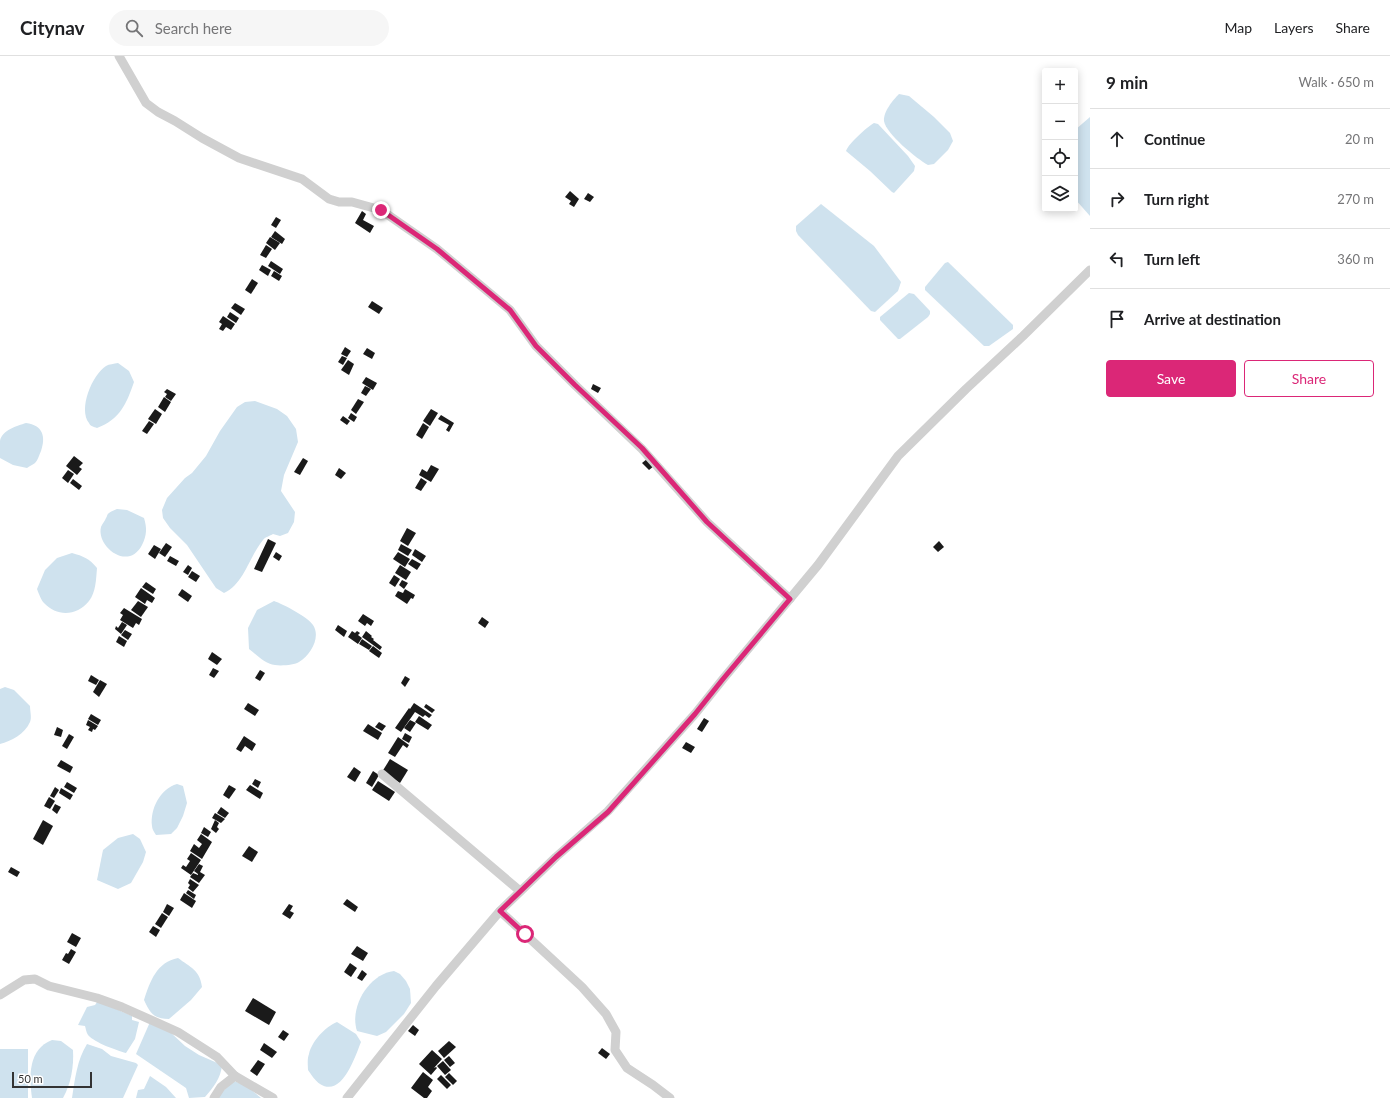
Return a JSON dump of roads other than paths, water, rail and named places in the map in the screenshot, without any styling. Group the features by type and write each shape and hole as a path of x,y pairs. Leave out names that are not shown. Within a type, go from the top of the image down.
{"street":[{"path":"119,56 146,103 158,112 239,158 302,179 329,199 339,202 352,202 381,210 437,249 510,310 536,346 642,448 707,522 790,599"},
{"path":"347,1098 436,986 500,911 556,857 608,812 695,714 818,565 898,456 1090,270"},
{"path":"382,774 520,891"},
{"path":"500,911 582,987 606,1014 616,1032 615,1050 627,1068 670,1098"},
{"path":"0,995 24,980 35,979 48,986 97,998 122,1007 178,1032 217,1057 235,1076 272,1098"},
{"path":"214,1098 221,1087 235,1076"}],"water":[{"path":"899,94 909,96 950,133 953,141 948,150 934,164 928,165 903,146 890,133 886,126 884,121 885,114 891,103"},
{"path":"1090,117 1090,216 1078,202 1078,127"},
{"path":"874,123 878,124 908,156 915,166 914,171 894,193 846,151 858,136"},
{"path":"821,204 874,246 901,282 898,291 875,312 871,311 798,235 796,231 796,226"},
{"path":"948,262 1013,325 1013,329 989,346 984,346 925,290 925,287 945,263"},
{"path":"909,293 914,294 930,311 930,314 900,339 898,339 880,320 880,317"},
{"path":"118,363 129,371 134,382 131,390 125,404 117,416 97,428 93,427 86,417 85,409 88,393 101,370 107,365"},
{"path":"255,401 277,409 287,416 296,429 298,442 284,475 281,491 295,512 294,522 288,533 280,536 273,534 264,539 237,583 224,593 216,588 187,545 170,528 163,518 162,510 167,498 185,478 192,473 206,456 220,431 237,407 245,402"},
{"path":"26,423 32,424 40,429 43,437 41,451 37,460 34,464 27,468 13,465 0,458 1,437 10,429"},
{"path":"117,509 127,510 144,518 146,528 145,538 136,553 129,556 122,556 114,553 103,542 101,527 108,514"},
{"path":"72,553 86,558 97,568 93,594 89,601 79,610 67,613 55,611 44,603 37,589 45,570 57,558"},
{"path":"274,601 306,618 313,625 315,630 316,635 314,645 311,650 303,659 291,665 268,663 249,649 248,628 257,610"},
{"path":"5,687 14,690 30,706 31,719 25,730 13,739 0,744 0,689"},
{"path":"177,784 183,786 187,803 183,816 177,828 171,834 156,835 152,826 152,820 157,800 166,790"},
{"path":"133,834 140,839 146,852 143,862 131,883 118,889 97,880 103,850 118,838"},
{"path":"178,958 197,973 202,987 191,1000 169,1019 160,1018 151,1012 144,1000 155,973 171,960"},
{"path":"394,971 400,974 406,981 410,989 411,1003 404,1014 386,1032 377,1036 357,1031 355,1022 356,1012 363,993 377,978 385,973"},
{"path":"98,1001 132,1016 132,1020 139,1022 135,1039 126,1053 95,1041 86,1032 85,1026 78,1025 87,1007 95,1005"},
{"path":"150,1022 169,1031 185,1046 199,1055 222,1065 214,1086 205,1097 189,1098 186,1088 136,1054"},
{"path":"337,1022 356,1034 361,1042 351,1066 341,1081 328,1087 318,1083 308,1070 308,1058 313,1044 320,1035 328,1027"},
{"path":"52,1040 61,1041 73,1050 73,1062 68,1087 63,1098 32,1098 30,1081 34,1057 44,1044"},
{"path":"87,1044 102,1049 111,1056 136,1063 138,1065 123,1098 72,1098 75,1077"},
{"path":"0,1049 28,1049 28,1098 0,1098"},
{"path":"150,1076 166,1087 176,1098 136,1098 138,1090 144,1089"},
{"path":"233,1081 248,1088 261,1098 216,1098"}]}
